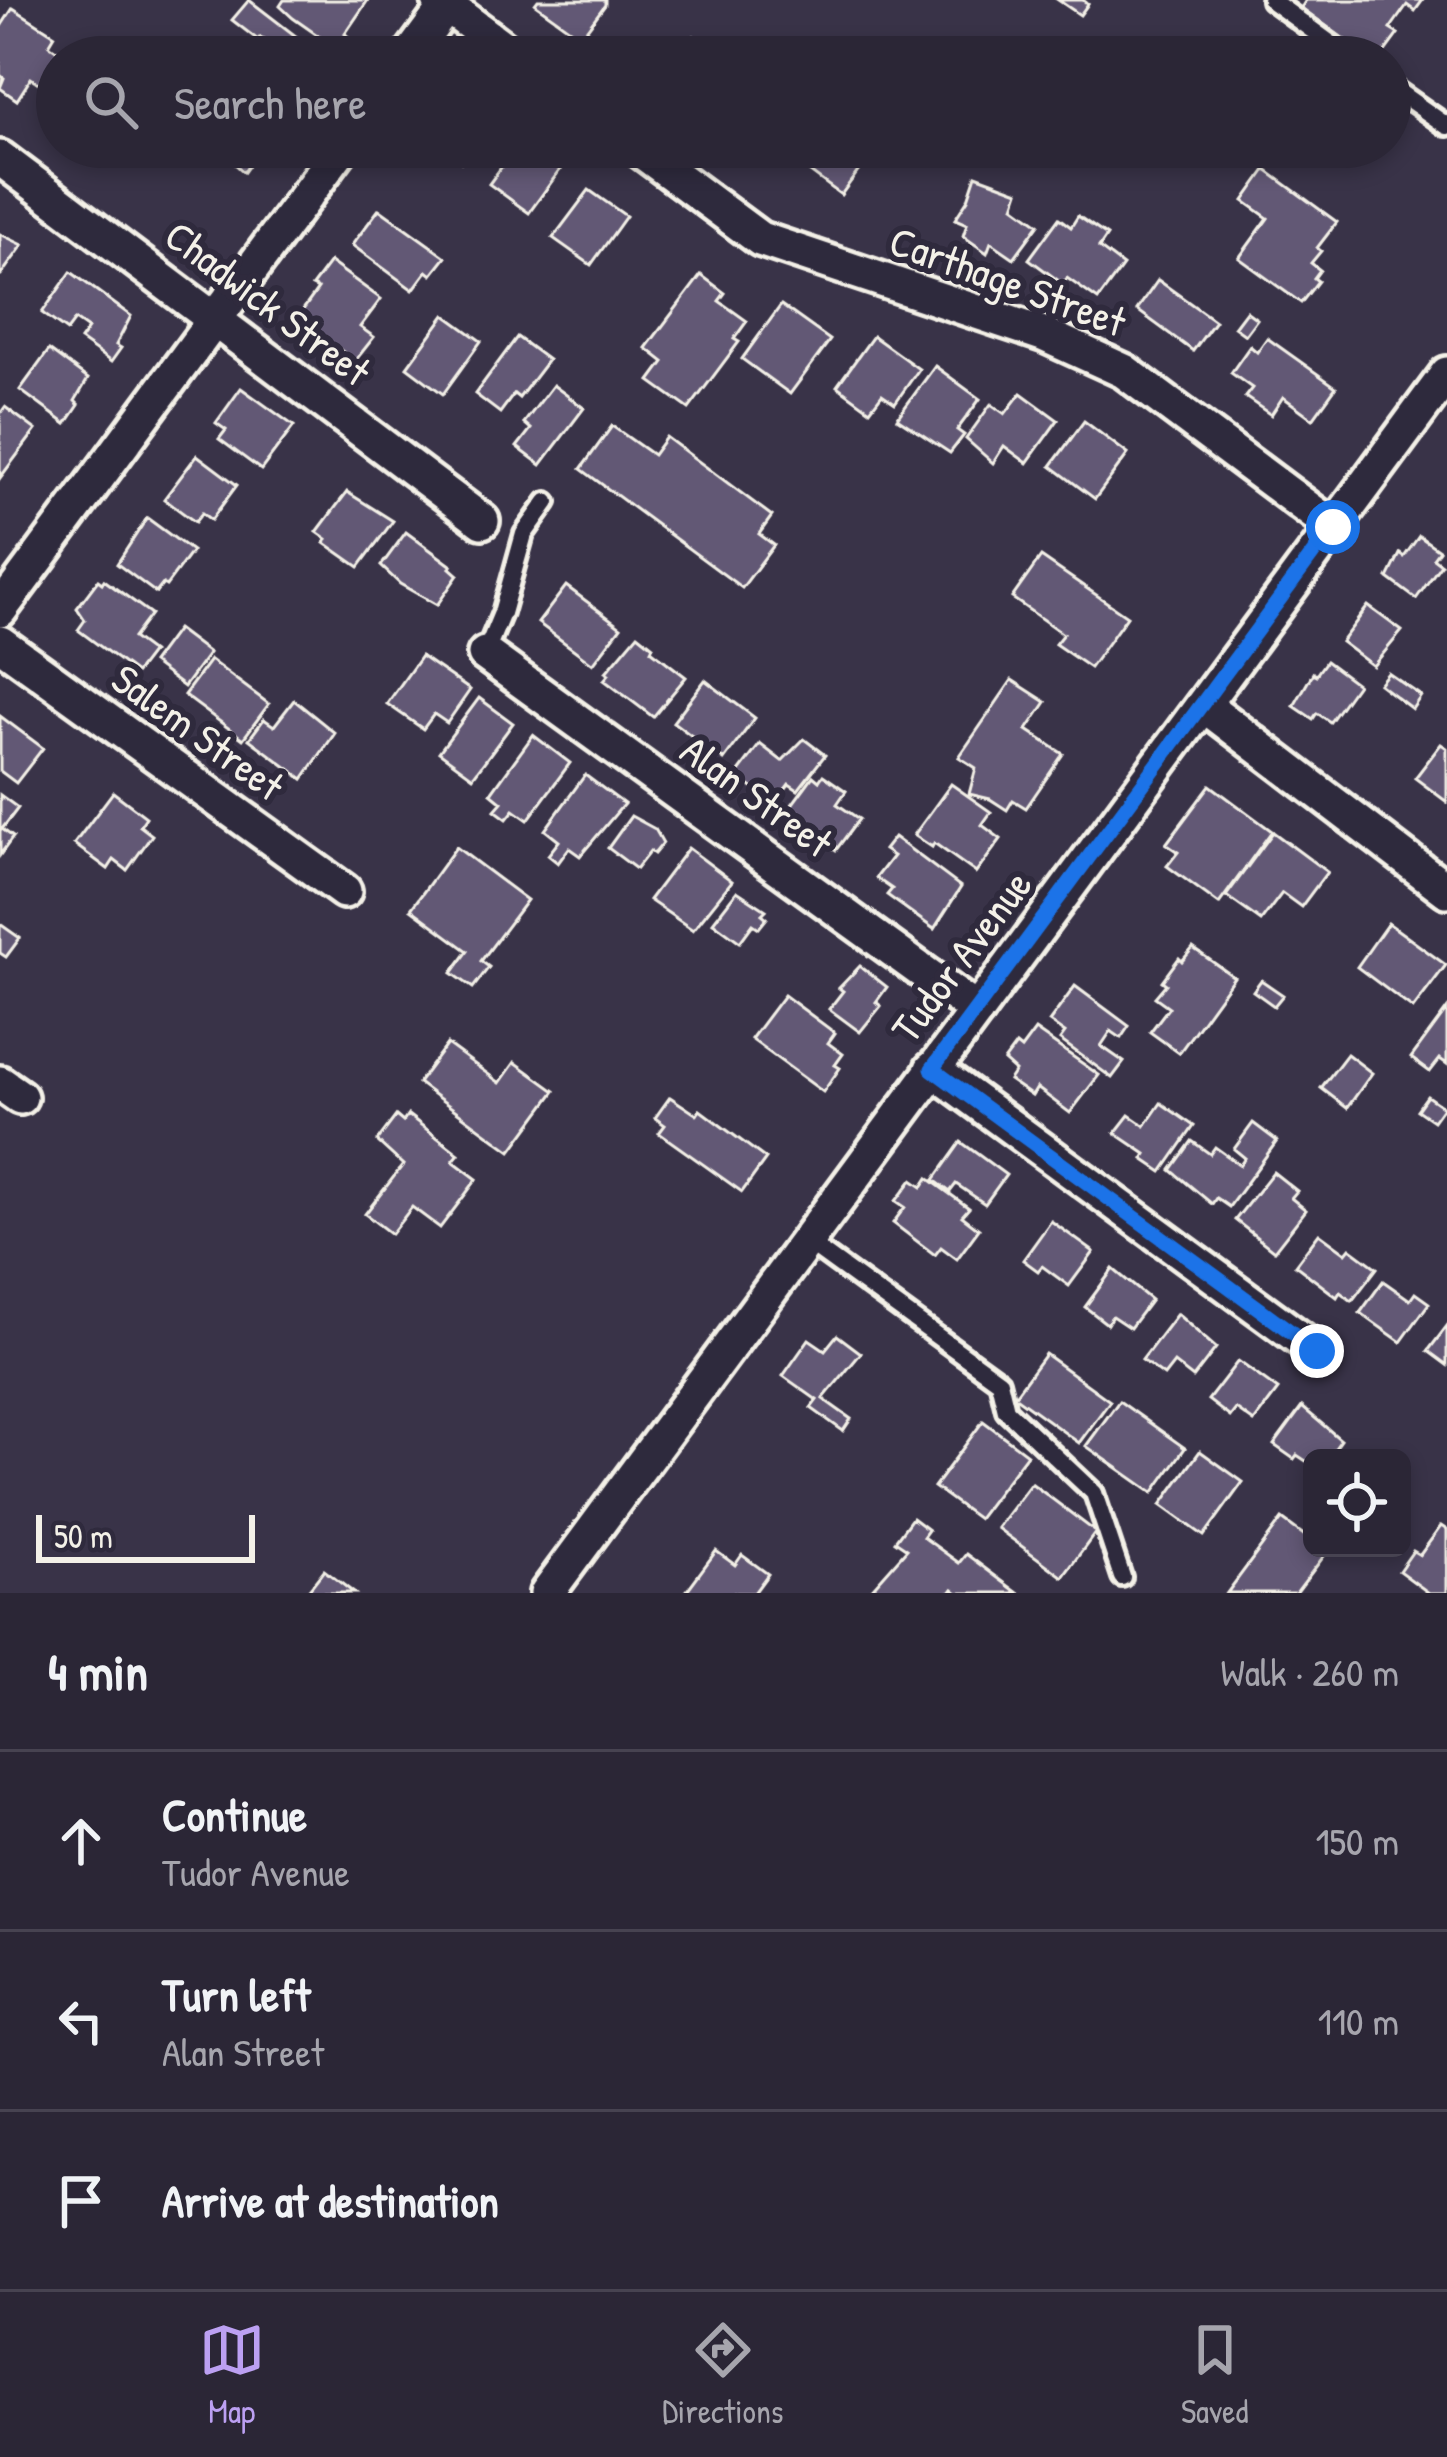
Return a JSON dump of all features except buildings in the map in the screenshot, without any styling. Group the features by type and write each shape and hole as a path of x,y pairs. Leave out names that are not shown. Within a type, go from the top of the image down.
{"street":[{"path":"423,36 446,2 489,36"},
{"name":"Chadwick Street","path":"0,158 482,521"},
{"path":"0,610 326,168"},
{"name":"Carthage Street","path":"665,168 760,239 1042,334 1124,371 1333,527"},
{"name":"Tudor Avenue","path":"547,1593 1333,527 1443,386"},
{"name":"Salem Street","path":"0,644 344,891"},
{"name":"Alan Street","path":"485,654 977,1012"},
{"path":"1204,705 1447,890"},
{"path":"932,1069 1317,1351"}],"lane":[{"path":"1271,0 1320,36"},
{"path":"1411,101 1447,126"},
{"path":"485,654 524,534 547,502"},
{"path":"806,1241 999,1381 1006,1410 1094,1493 1122,1577"}],"route":[{"path":"1317,1351 932,1069 1333,527"}]}
